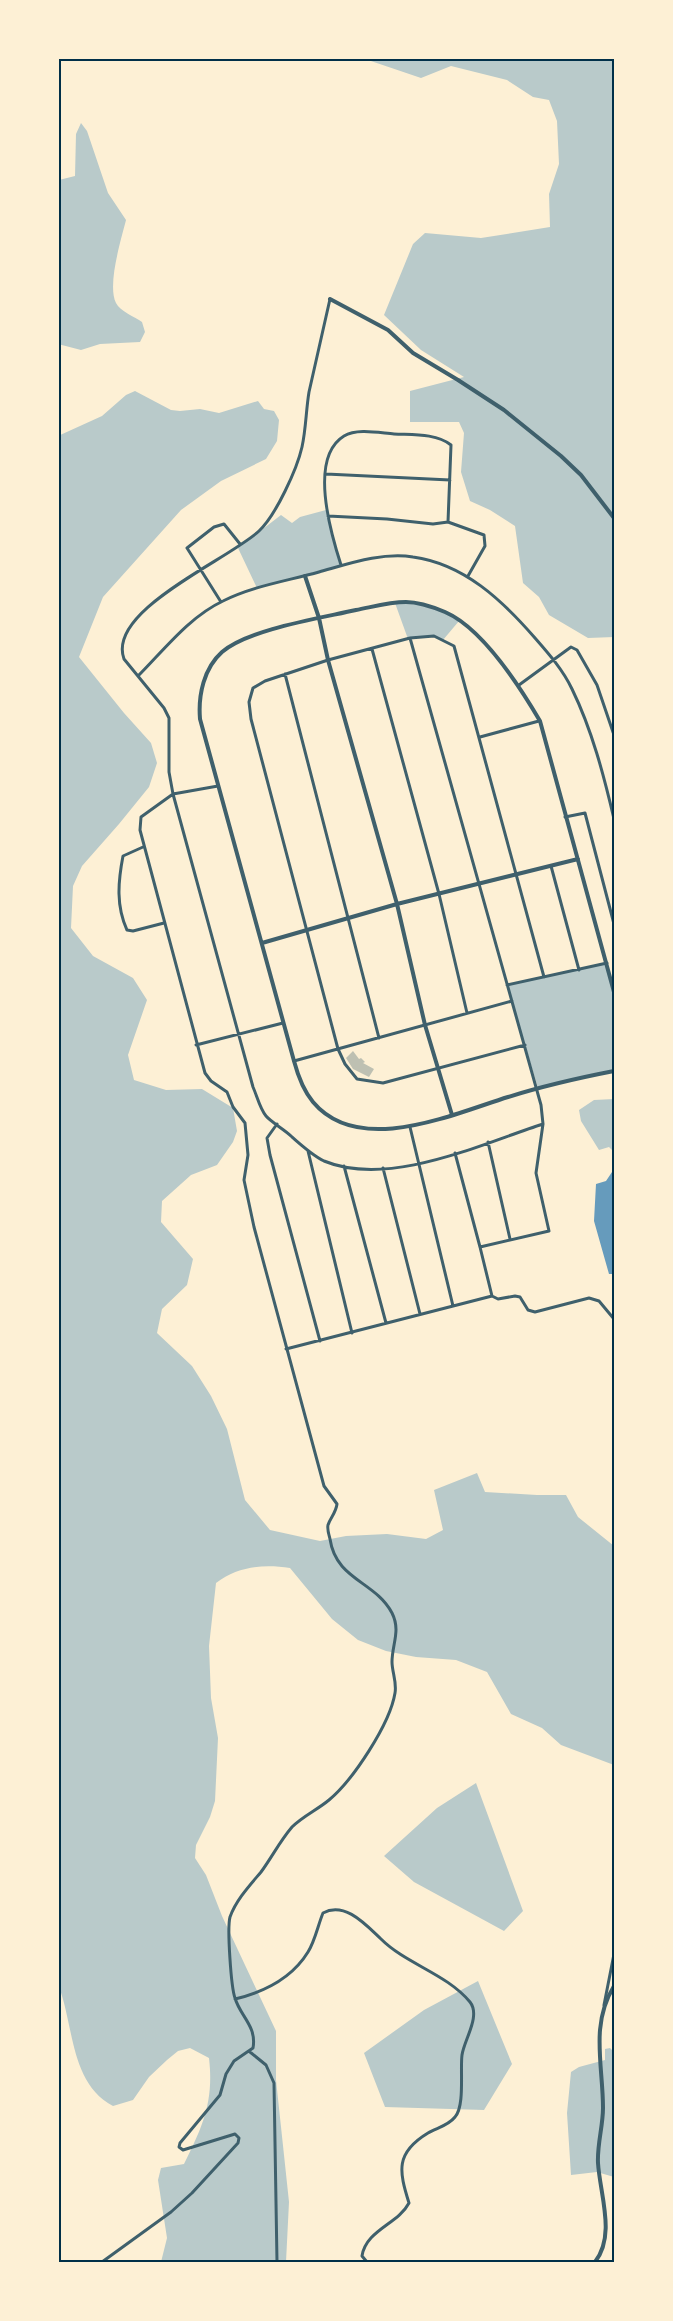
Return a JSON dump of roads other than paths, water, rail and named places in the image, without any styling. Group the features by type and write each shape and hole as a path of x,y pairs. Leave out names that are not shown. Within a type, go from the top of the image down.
{"street":[{"path":"543,1124 455,1153 418,1163 383,1168 344,1166 324,1161 266,1117 253,1087 238,1035 173,794 169,772 170,723 164,708 124,659 121,651 123,640 143,610 258,532 279,506 302,448 306,412 330,299 388,330 413,353 504,410 581,475 615,518"},
{"path":"341,565 328,516 325,497 326,474 327,458 335,444 348,434 372,432 443,438 451,445 448,522"},
{"path":"326,474 450,480"},
{"path":"328,516 433,524 448,522 484,535 485,546 468,576"},
{"path":"221,602 187,548 214,527 224,524 240,544"},
{"path":"138,676 186,628 221,602 244,592 341,565 410,556 437,561 468,576 503,604 555,661 572,688 587,722 615,819"},
{"path":"305,576 319,618 328,660 397,904 424,1025 452,1114"},
{"path":"615,992 540,721 519,685 482,641 459,621 448,613 422,603 386,604 264,632 222,652 208,671 201,691 200,719 294,1061 300,1080 314,1103 341,1121 378,1130 410,1127 538,1088 615,1071"},
{"path":"525,1046 383,1083 357,1079 345,1064 338,1049 249,708 253,687 328,660 410,638 434,636 454,646 544,977"},
{"path":"410,638 538,1088 543,1124 536,1173 549,1231 480,1247"},
{"path":"519,685 555,661 571,647 577,650 597,686 615,735"},
{"path":"372,648 439,894 467,1013"},
{"path":"285,674 379,1038"},
{"path":"480,737 540,721"},
{"path":"102,2262 171,2212 192,2193 238,2143 239,2138 235,2134 183,2150 179,2147 220,2095 226,2074 234,2061 250,2052 254,2043 247,2018 235,1999 229,1937 230,1918 237,1903 294,1825 329,1800 362,1762 386,1718 396,1692 392,1661 397,1638 396,1623 388,1607 376,1594 350,1576 338,1563 333,1553 328,1526 336,1512 337,1504 324,1486 254,1227 244,1180 248,1155 245,1123 233,1107 227,1092 211,1081 205,1073 140,830 141,817 173,794 218,786"},
{"path":"565,817 585,813 615,924"},
{"path":"144,846 123,856 118,895 124,924 127,930 133,931 164,923"},
{"path":"262,943 397,904 578,859"},
{"path":"551,867 579,970"},
{"path":"507,985 607,963"},
{"path":"294,1061 512,1001"},
{"path":"196,1045 283,1023"},
{"path":"277,1124 267,1138 270,1155 320,1341"},
{"path":"410,1127 453,1306"},
{"path":"488,1142 510,1240"},
{"path":"308,1151 352,1333"},
{"path":"455,1153 492,1296"},
{"path":"344,1166 386,1323"},
{"path":"383,1168 420,1314"},
{"path":"286,1349 492,1296 498,1299 520,1297 528,1310 535,1312 589,1298 599,1301 615,1319"},
{"path":"235,1999 279,1982 295,1968 309,1951 323,1913 336,1909 344,1910 365,1924 385,1944 458,1991 472,2004 473,2015 462,2053 460,2109 455,2118 428,2133 411,2146 402,2162 401,2177 409,2203 404,2212 367,2240 362,2256 367,2262"},
{"path":"595,2262 603,2248 605,2235 598,2161 603,2107 600,2031 615,1954"},
{"path":"603,2007 615,1986"},
{"path":"250,2052 266,2065 274,2083 277,2262"}],"water":[{"path":"614,1163 614,1274 609,1274 594,1221 596,1184 606,1181 612,1172"}]}
